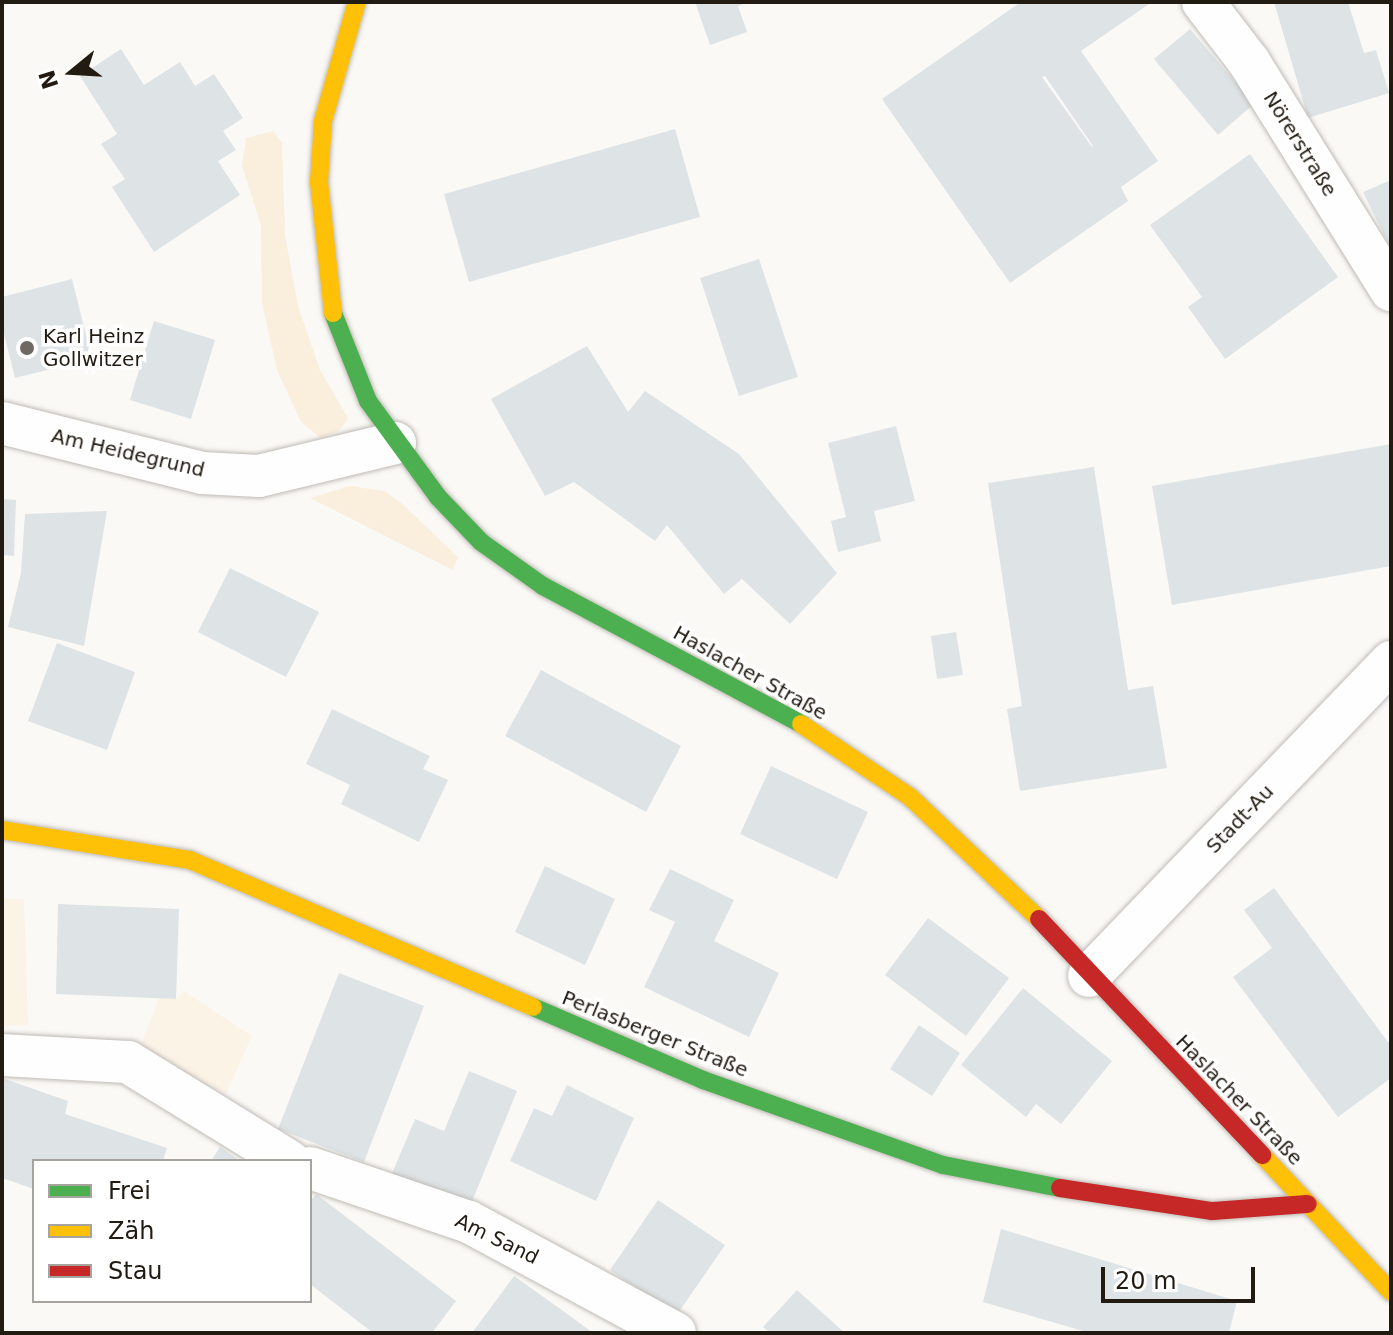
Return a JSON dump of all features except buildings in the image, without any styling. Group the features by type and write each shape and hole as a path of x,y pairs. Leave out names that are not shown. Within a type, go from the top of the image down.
{"street":[{"name":"Haslacher Straße","path":"357,2 323,121 319,182 323,252 334,317 368,401 395,443 481,542 543,586 805,726 910,797 993,870 1089,976 1391,1292"},
{"name":"Nörerstraße","path":"1203,2 1249,62 1391,290"},
{"name":"Am Heidegrund","path":"2,423 202,473 259,476 395,443"},
{"name":"Stadt-Au","path":"1089,976 1391,662"},
{"name":"Perlasberger Straße","path":"2,830 190,860 703,1080 943,1165 1150,1205 1212,1211 1308,1204"},
{"path":"2,1055 128,1062 286,1159"},
{"name":"Am Sand","path":"312,1169 469,1222 675,1333"}],"shaded area":[{"path":"273,131 282,143 285,235 298,306 320,370 348,418 339,431 321,438 301,422 277,370 262,303 261,225 242,166 246,138"},
{"path":"350,486 384,491 400,502 458,557 453,570 310,498"},
{"path":"2,899 24,899 28,1025 2,1026"},
{"path":"184,991 252,1036 226,1094 139,1049 159,998 176,999"}],"traffic: fast":[{"path":"333,313 368,401 438,497 481,542 543,586 801,724"},
{"path":"533,1007 703,1080 943,1165 1060,1188"}],"traffic: slow":[{"path":"333,313 319,182 323,121 357,2"},
{"path":"801,724 910,797 1039,919"},
{"path":"2,830 190,860 533,1007"},
{"path":"1262,1155 1391,1292"}],"traffic: jam":[{"path":"1039,919 1262,1155"},
{"path":"1060,1188 1212,1211 1308,1204"}],"place":[{"name":"Karl Heinz Gollwitzer","path":"27,348"}]}
